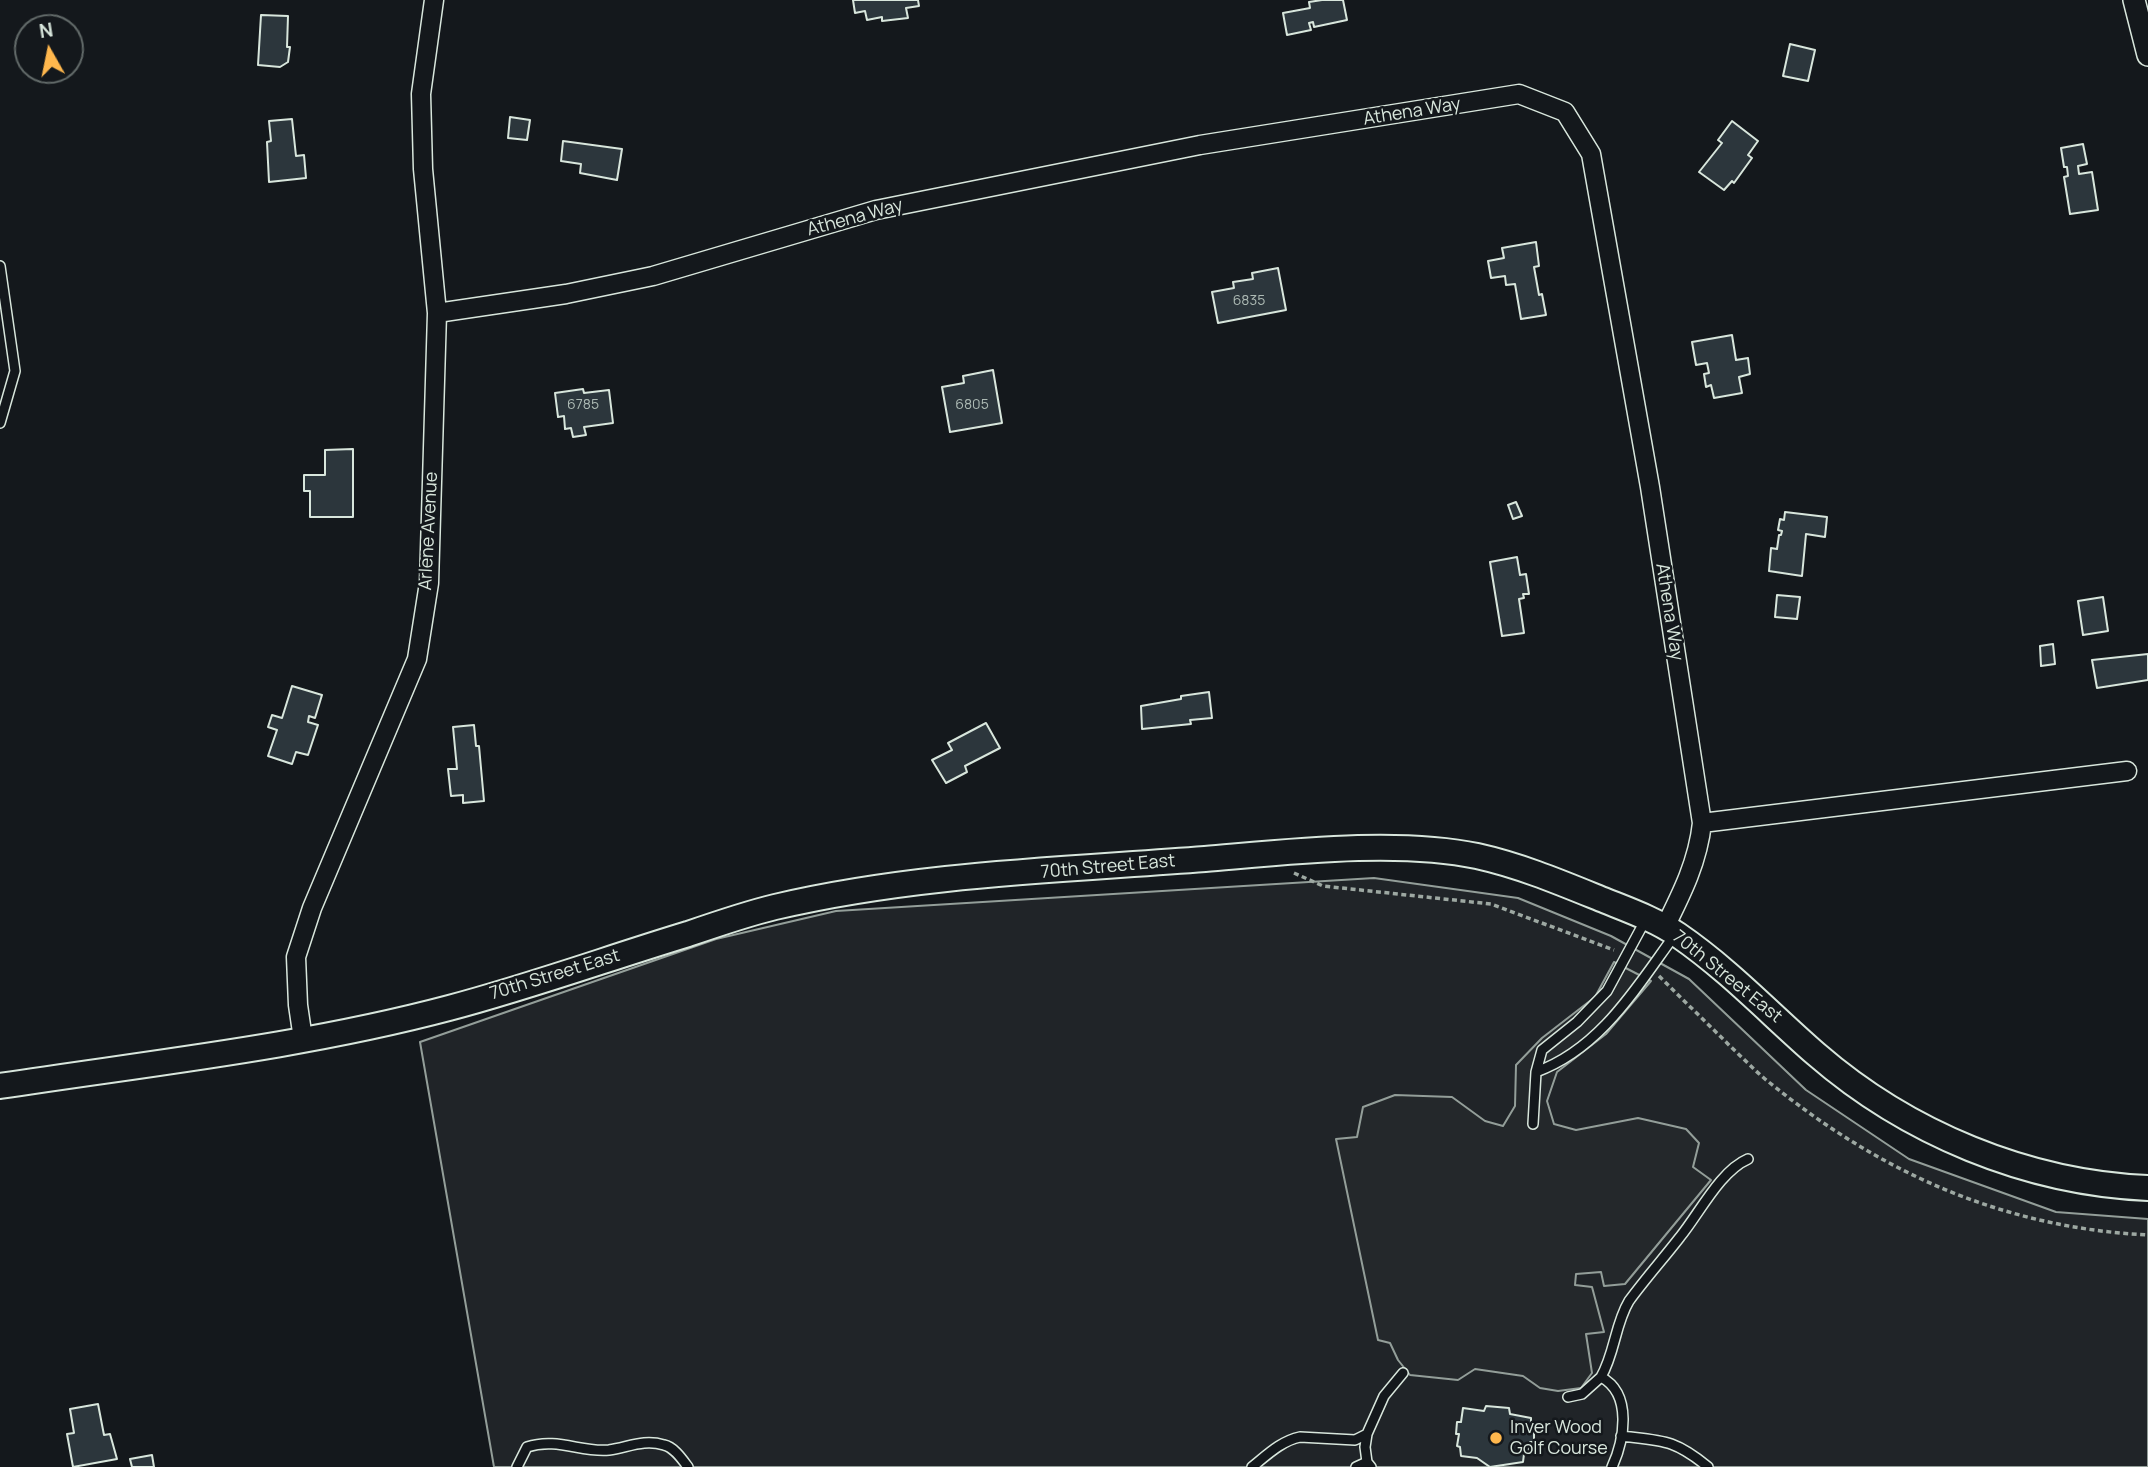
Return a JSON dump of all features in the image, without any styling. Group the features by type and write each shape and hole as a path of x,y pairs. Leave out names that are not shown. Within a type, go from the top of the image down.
{"main road":[{"name":"70th Street East","path":"0,1086 303,1040 452,1008 771,908 850,892 930,881 1241,856 1405,848 1474,856 1550,878 1663,926 1756,997 1818,1056 1865,1092 1897,1113 1948,1139 2012,1164 2068,1178 2148,1188"}],"street":[{"name":"Arlene Avenue","path":"303,1040 296,957 312,908 417,659 429,583 437,313 423,169 421,94 434,0"},
{"path":"2134,0 2148,55"},
{"name":"Athena Way","path":"437,313 566,294 653,276 876,210 1200,145 1519,94 1564,112 1591,154 1650,487 1702,823 1699,846 1687,882 1663,926"},
{"path":"1702,823 2127,771"}],"lane":[{"path":"0,265 15,371 0,423"},
{"path":"1533,1124 1536,1072 1542,1050 1577,1022 1607,991 1628,955 1663,926"},
{"path":"1536,1072 1554,1066 1597,1034 1616,1015 1651,968 1663,926"},
{"path":"1568,1397 1582,1394 1601,1377 1608,1365 1623,1310 1629,1301 1712,1193 1739,1163 1748,1160"},
{"path":"1356,1467 1369,1464 1364,1447 1367,1434 1384,1396 1403,1373"},
{"path":"1601,1377 1612,1386 1621,1405 1623,1426 1620,1448 1612,1467"},
{"path":"1252,1467 1292,1439 1300,1437 1355,1440 1367,1434"},
{"path":"1621,1436 1670,1442 1708,1467"},
{"path":"517,1467 527,1447 535,1444 566,1444 608,1450 643,1442 667,1445 688,1467"}],"path":[{"path":"1288,871 1323,886 1491,904 1628,955"},
{"path":"1651,968 1769,1083 1858,1147 1921,1181 2014,1215 2114,1233 2148,1235"}],"shaded area":[{"name":"Inver Wood Golf Course","path":"1374,878 1518,898 1611,936 1689,979 1806,1090 1909,1159 2056,1212 2148,1219 2148,1467 494,1467 420,1042 716,939 836,911"},
{"path":"1614,962 1651,981 1606,1034 1557,1072 1547,1101 1554,1124 1576,1130 1638,1118 1686,1129 1699,1143 1693,1167 1711,1180 1625,1284 1604,1286 1601,1272 1576,1274 1575,1285 1592,1287 1604,1332 1586,1334 1592,1373 1581,1388 1558,1391 1540,1388 1523,1376 1475,1369 1458,1380 1410,1375 1398,1360 1390,1343 1378,1340 1336,1139 1357,1137 1363,1107 1395,1095 1452,1097 1485,1121 1503,1126 1515,1106 1516,1065 1542,1038 1595,997"}],"building":[{"path":"853,0 918,0 919,6 906,8 908,18 882,21 882,17 867,20 865,11 855,13"},
{"path":"1343,0 1347,20 1314,27 1313,22 1309,23 1311,30 1287,35 1283,13 1310,8 1309,2"},
{"path":"261,15 288,16 288,62 280,67 258,65"},
{"path":"1790,44 1815,50 1808,81 1783,76"},
{"path":"510,117 530,120 527,140 508,138"},
{"path":"292,119 296,156 304,155 306,178 269,182 269,121"},
{"path":"1732,121 1758,141 1748,155 1752,158 1734,183 1732,181 1724,190 1699,172 1722,143 1718,140"},
{"path":"563,141 622,149 617,180 580,173 581,164 561,161"},
{"path":"2083,144 2087,164 2078,166 2079,174 2092,172 2098,210 2070,214 2064,177 2068,176 2067,167 2064,167 2061,148"},
{"path":"1536,242 1539,266 1534,267 1546,315 1521,319 1515,284 1506,285 1505,276 1491,278 1488,261 1504,258 1502,248"},
{"path":"1278,268 1286,310 1218,323 1212,292 1234,288 1233,282 1253,279 1252,273"},
{"path":"1732,335 1736,360 1748,358 1750,374 1739,377 1742,393 1714,398 1711,385 1706,387 1704,374 1709,373 1707,363 1696,365 1692,342"},
{"path":"993,370 1002,423 950,432 942,387 964,383 963,376"},
{"path":"583,389 584,393 609,390 613,423 584,427 586,435 573,437 571,428 565,429 564,416 558,417 555,393"},
{"path":"353,449 353,517 310,517 310,491 304,491 304,475 325,475 325,450"},
{"path":"1516,502 1522,516 1513,519 1508,505"},
{"path":"1785,512 1827,517 1825,537 1806,534 1802,576 1769,571 1771,548 1777,549 1782,531 1778,530 1780,519 1784,520"},
{"path":"1517,557 1520,575 1526,574 1529,594 1523,594 1524,598 1519,599 1524,633 1502,636 1490,562"},
{"path":"1777,595 1800,597 1797,619 1775,617"},
{"path":"2103,597 2108,631 2083,635 2078,601"},
{"path":"2053,644 2055,664 2041,666 2040,646"},
{"path":"2148,654 2148,680 2097,688 2092,660"},
{"path":"292,686 322,695 315,718 309,716 308,722 318,725 308,755 296,752 292,764 268,756 277,730 268,727 272,715 282,718"},
{"path":"1209,692 1212,718 1190,720 1191,724 1142,729 1141,706"},
{"path":"986,723 1000,748 965,766 967,772 946,783 932,760 952,750 948,743"},
{"path":"474,725 476,746 479,746 484,801 463,803 463,795 451,796 448,769 457,769 453,727"},
{"path":"98,1404 104,1435 110,1434 117,1459 73,1467 67,1434 74,1433 70,1409"},
{"name":"Inver Wood Golf Course","path":"1486,1406 1509,1408 1510,1414 1531,1418 1534,1442 1530,1442 1528,1455 1524,1454 1523,1462 1490,1467 1477,1458 1461,1456 1460,1447 1457,1446 1459,1434 1456,1434 1457,1422 1461,1422 1463,1408 1484,1411"},
{"path":"152,1455 154,1467 132,1467 130,1459"}],"place":[{"name":"Inver Wood Golf Course","path":"1496,1438"}]}
